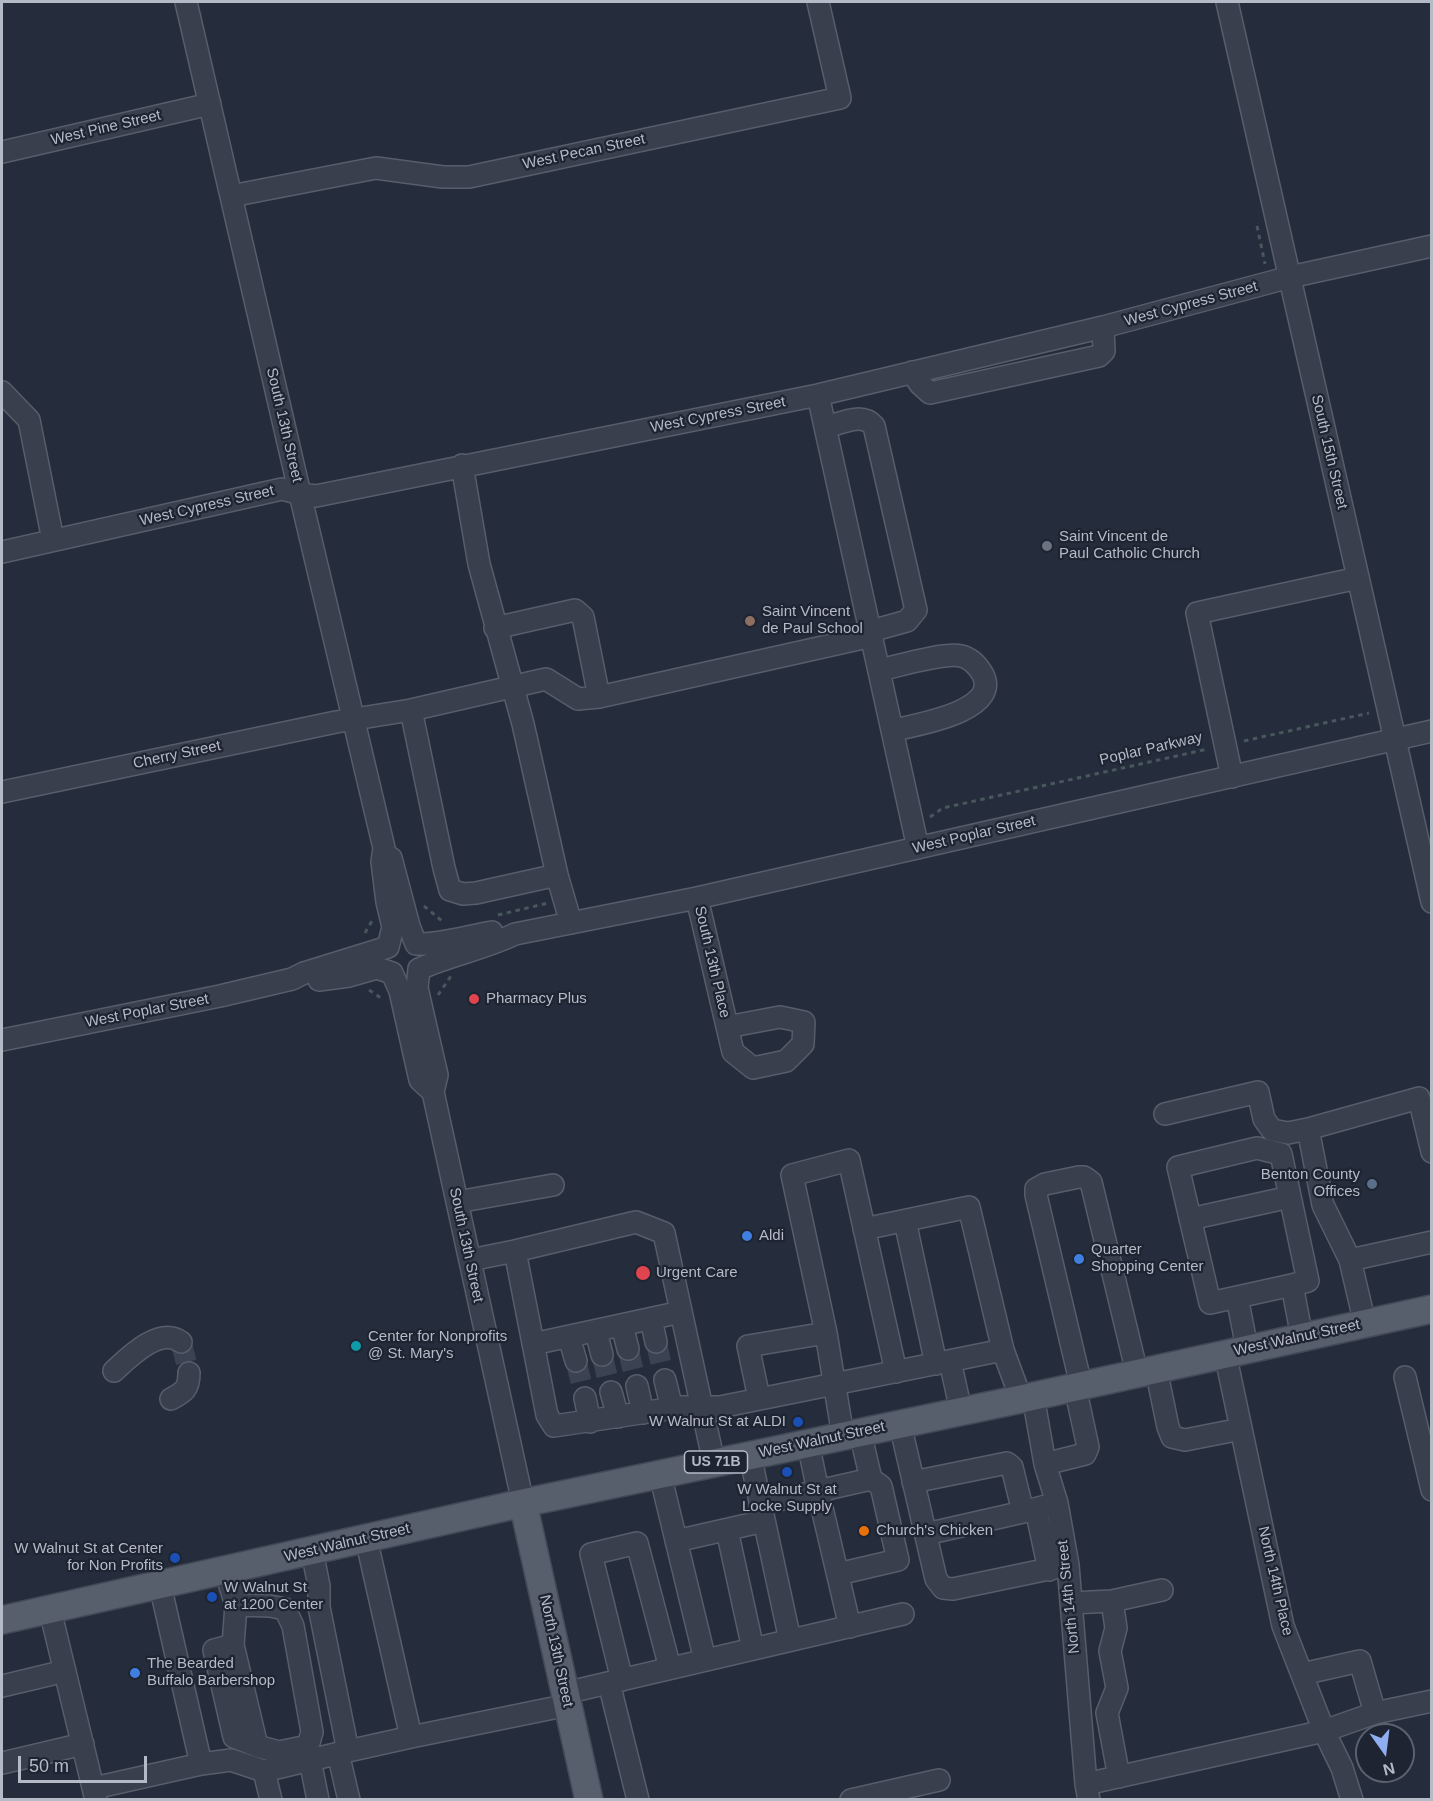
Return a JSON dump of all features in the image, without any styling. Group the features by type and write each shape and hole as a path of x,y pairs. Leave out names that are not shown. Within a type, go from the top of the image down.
{"main road":[{"name":"West Walnut Street","path":"2,1620 524,1503 1431,1309"},
{"name":"North 13th Street","path":"524,1503 588,1800"}],"street":[{"name":"South 13th Street","path":"186,2 352,720 384,848 381,862 393,927 388,947"},
{"name":"West Pecan Street","path":"231,196 376,168 443,177 469,177 840,98 818,2"},
{"name":"South 15th Street","path":"1227,2 1431,902"},
{"name":"West Pine Street","path":"2,152 210,104"},
{"name":"West Cypress Street","path":"2,552 282,489 316,496 818,395 1103,327 1290,277 1431,246"},
{"path":"2,392 29,420 53,540"},
{"path":"818,395 894,730 918,848"},
{"name":"Cherry Street","path":"2,792 336,722 411,710 546,679 578,699 599,697 872,633 907,621 916,610 874,426 868,420 861,418 826,427"},
{"path":"462,465 479,564 513,687 557,875 571,923"},
{"path":"1232,777 1197,613 1358,578"},
{"path":"495,628 576,610 583,616 599,697"},
{"path":"880,670 945,656 962,656 976,664 984,678 984,692 966,709 949,716 894,730"},
{"path":"411,710 450,890 463,894 476,893 557,875"},
{"name":"West Poplar Street","path":"419,969 515,934 697,898 1431,731"},
{"name":"South 13th Street","path":"384,848 391,855 416,945"},
{"name":"South 13th Place","path":"697,898 727,1027"},
{"name":"West Poplar Street","path":"416,945 431,945 495,932 515,934"},
{"path":"405,939 416,945 422,956 419,969 403,977 392,974 385,964 385,952 388,947 392,943 405,939"},
{"name":"West Poplar Street","path":"2,1040 220,996 292,979 304,973 388,947"},
{"name":"West Poplar Street","path":"292,979 302,983 349,976 377,968 392,974"},
{"name":"South 13th Street","path":"419,969 417,988 437,1075 433,1092 524,1503"},
{"name":"South 13th Street","path":"392,974 400,991 420,1080 433,1092"},
{"path":"1165,1114 1258,1092 1264,1119 1272,1130 1288,1133 1425,1097 1431,1152"},
{"path":"1308,1129 1323,1205 1350,1260 1365,1324"},
{"path":"1257,1148 1281,1154 1290,1197 1308,1281 1210,1303 1178,1167 1257,1148"},
{"path":"838,1574 898,1560 881,1486 871,1479 834,1384 826,1333 792,1175 849,1160 896,1372"},
{"path":"1045,1464 1085,1454 1088,1447 1078,1386 1035,1195 1036,1189 1045,1184 1079,1177 1092,1182 1146,1371 1172,1437 1185,1440 1241,1429"},
{"path":"457,1202 553,1185"},
{"path":"1190,1220 1290,1197"},
{"name":"North 14th Street","path":"905,1221 969,1207 1003,1350 1027,1397 1045,1464 1039,1508 1071,1603 1088,1792"},
{"path":"864,1229 905,1221 943,1363 961,1411"},
{"path":"470,1260 636,1222 664,1233 714,1463"},
{"path":"1350,1260 1431,1242"},
{"path":"515,1251 547,1415 554,1426 672,1409 720,1407 1003,1350"},
{"path":"1292,1285 1302,1337"},
{"name":"North 14th Place","path":"1237,1297 1236,1351 1241,1429 1283,1626 1324,1731 1342,1768 1352,1800"},
{"path":"533,1344 681,1312"},
{"path":"651,1319 656,1342"},
{"path":"622,1325 628,1349"},
{"path":"596,1331 602,1355"},
{"path":"759,1398 748,1346 826,1333"},
{"path":"114,1371 130,1355 149,1343 165,1337 174,1337 180,1342"},
{"path":"570,1337 576,1361"},
{"path":"171,1399 184,1392 189,1373"},
{"path":"1406,1377 1431,1490"},
{"path":"664,1380 672,1409"},
{"path":"637,1386 643,1413"},
{"path":"611,1392 618,1417"},
{"path":"585,1398 591,1422"},
{"path":"900,1424 936,1579 943,1588 953,1589 1059,1567"},
{"path":"808,1443 850,1627"},
{"path":"750,1455 790,1640"},
{"path":"913,1482 1007,1463 1039,1508 926,1534"},
{"path":"660,1474 705,1660"},
{"path":"676,1541 727,1530 762,1513 818,1491 871,1479"},
{"path":"727,1530 753,1649"},
{"path":"366,1538 411,1737"},
{"path":"638,1800 591,1554 637,1543 669,1668"},
{"path":"312,1551 349,1800"},
{"path":"225,1570 236,1605 233,1645 214,1650 234,1737 279,1752 308,1746 312,1732 293,1626 285,1609 236,1605"},
{"path":"160,1585 201,1764"},
{"path":"1071,1603 1112,1601 1162,1590"},
{"path":"1112,1601 1116,1628 1110,1651 1117,1688 1107,1713 1119,1776"},
{"path":"50,1610 95,1794 201,1764 231,1760 264,1771 567,1700 616,1681 903,1614"},
{"path":"1302,1674 1360,1660 1375,1713"},
{"path":"2,1686 65,1671"},
{"path":"1088,1792 1119,1776 1324,1731 1375,1713 1431,1701"},
{"path":"2,1763 83,1744"},
{"path":"310,1760 318,1800"},
{"path":"264,1771 271,1800"},
{"path":"851,1800 939,1780"}],"path":[{"name":"Poplar Parkway","path":"924,821 943,808 1388,708"},
{"path":"420,903 442,921 452,922"}],"tunnel":[{"path":"181,1342 189,1373"},
{"path":"656,1342 665,1380"},
{"path":"628,1349 637,1386"},
{"path":"602,1355 611,1392"},
{"path":"576,1361 585,1398"}],"place":[{"name":"Saint Vincent de Paul Catholic Church","path":"1047,546"},
{"name":"Saint Vincent de Paul School","path":"750,621"},
{"name":"Pharmacy Plus","path":"474,999"},
{"name":"Benton County Offices","path":"1372,1184"},
{"name":"Aldi","path":"747,1236"},
{"name":"Quarter Shopping Center","path":"1079,1259"},
{"name":"Urgent Care","path":"643,1273"},
{"name":"Center for Nonprofits @ St. Mary's","path":"356,1346"},
{"name":"W Walnut St at ALDI","path":"798,1422"},
{"name":"W Walnut St at Locke Supply","path":"787,1472"},
{"name":"Church's Chicken","path":"864,1531"},
{"name":"W Walnut St at Center for Non Profits","path":"175,1558"},
{"name":"W Walnut St at 1200 Center","path":"212,1597"},
{"name":"The Bearded Buffalo Barbershop","path":"135,1673"}]}
